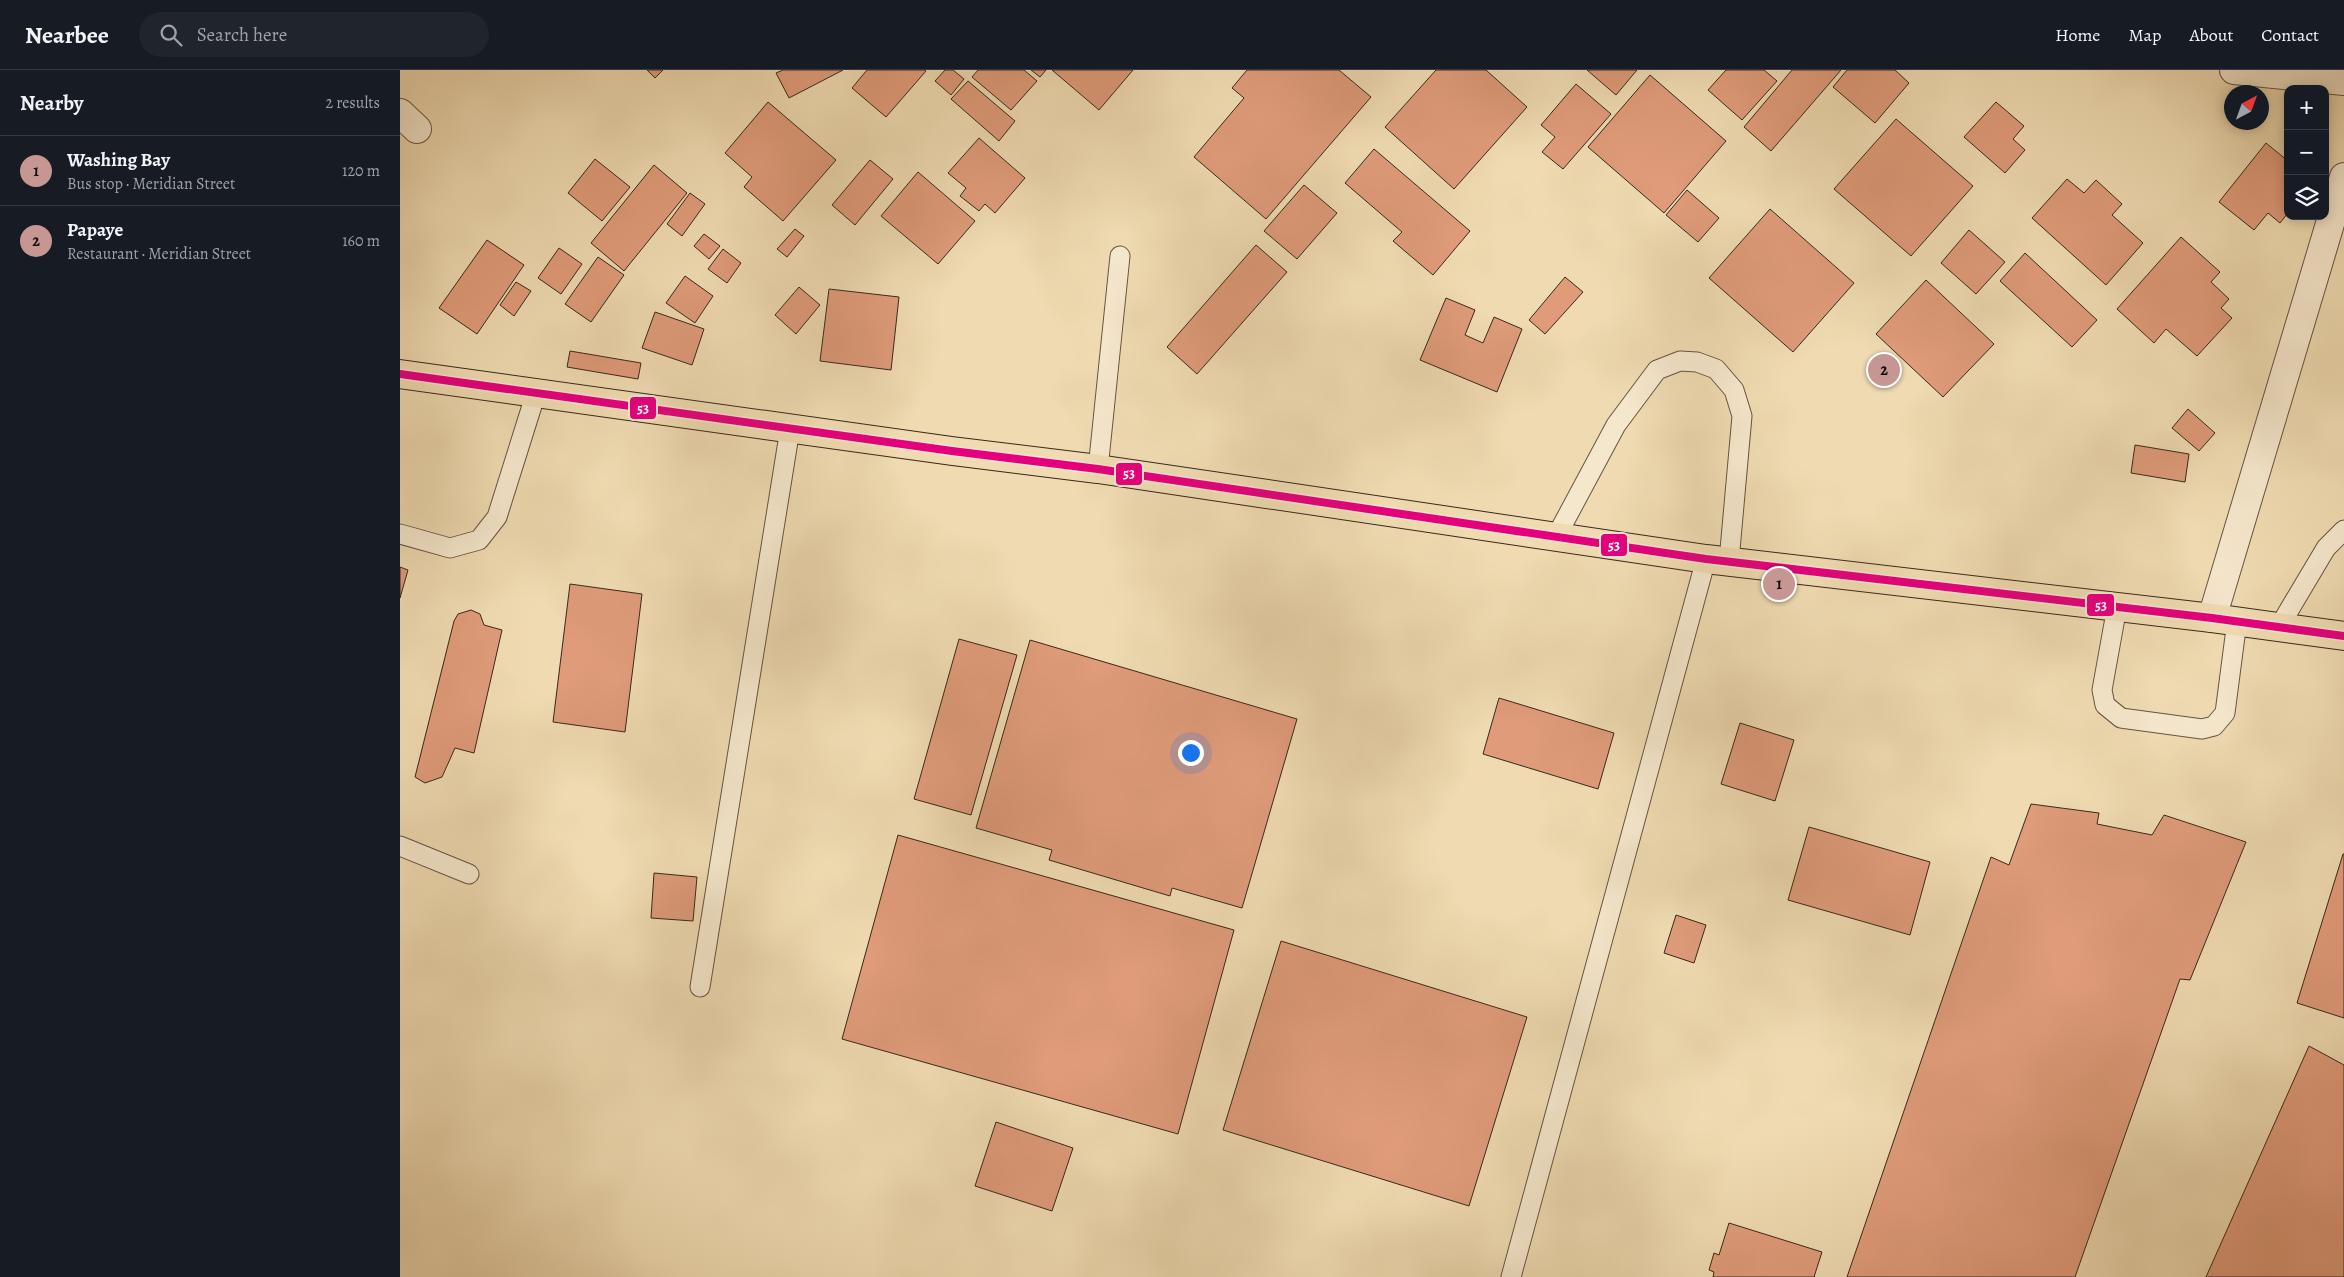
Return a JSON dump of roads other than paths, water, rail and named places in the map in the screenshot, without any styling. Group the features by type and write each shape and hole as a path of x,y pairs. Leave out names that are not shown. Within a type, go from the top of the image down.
{"main road":[{"path":"400,374 790,429 1098,469 1718,560 2225,619 2344,636"}],"street":[{"path":"2234,70 2344,81"},
{"path":"2225,619 2344,177"}],"lane":[{"path":"1098,469 1120,256"},
{"path":"1510,1277 1718,560 1742,416 1734,390 1716,369 1697,362 1680,361 1657,370 1616,425 1556,537"},
{"path":"400,534 450,548 479,540 497,517 536,393"},
{"path":"700,987 790,429"},
{"path":"2279,627 2326,548 2344,530"},
{"path":"2117,606 2102,690 2105,705 2121,718 2202,729 2214,726 2225,712 2225,619"},
{"path":"400,846 469,874"}],"place":[{"name":"Papaye","path":"1884,370"},
{"name":"Washing Bay","path":"1779,584"}]}
